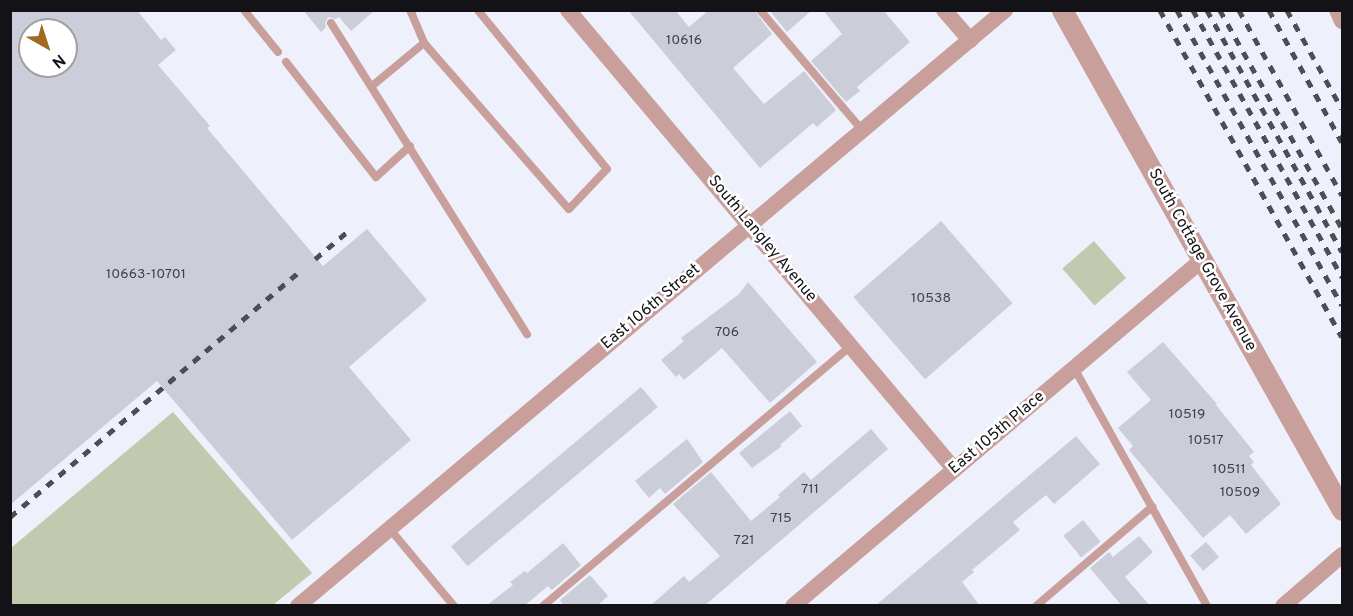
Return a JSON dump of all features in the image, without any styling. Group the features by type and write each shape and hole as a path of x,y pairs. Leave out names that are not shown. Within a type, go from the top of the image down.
{"street":[{"name":"South Langley Avenue","path":"567,10 954,469"},
{"path":"944,10 970,40"},
{"name":"East 106th Street","path":"298,606 1005,10"},
{"name":"South Cottage Grove Avenue","path":"1062,10 1342,510"},
{"path":"1337,10 1342,21"},
{"name":"East 105th Place","path":"792,606 1202,260"},
{"path":"1283,606 1342,555"}],"lane":[{"path":"244,10 278,52"},
{"path":"413,10 424,43 569,209 607,169 478,10"},
{"path":"760,10 862,130"},
{"path":"331,23 527,334"},
{"path":"372,86 424,43"},
{"path":"286,62 376,177 410,146"},
{"path":"543,606 851,346"},
{"path":"1074,368 1207,606"},
{"path":"1036,606 1152,507"},
{"path":"389,528 454,606"}],"green space":[{"path":"1094,241 1126,278 1094,306 1062,269"},
{"path":"173,412 312,573 273,605 11,605 11,548"}],"building":[{"path":"10,10 137,10 161,40 165,37 176,50 158,65 210,126 207,128 323,266 367,229 427,300 349,367 411,440 292,540 157,381 10,505"},
{"path":"303,10 375,10 351,31 339,17 336,19 328,17 326,27 321,32"},
{"path":"628,10 675,10 689,27 709,10 754,10 772,34 733,68 764,104 804,71 836,110 817,127 813,123 760,168"},
{"path":"769,10 812,10 787,32"},
{"path":"823,10 883,10 910,42 857,87 860,91 846,102 811,61 842,34"},
{"path":"941,221 1013,303 925,379 853,297"},
{"path":"748,282 817,362 770,403 722,348 684,380 679,374 676,377 661,360 684,341 681,338 739,294"},
{"path":"1163,342 1217,404 1254,452 1249,456 1254,462 1251,465 1281,504 1246,534 1230,515 1203,538 1129,450 1133,446 1118,428 1151,400 1127,372"},
{"path":"641,387 658,407 468,566 451,546"},
{"path":"790,411 802,426 780,445 782,446 752,468 739,453"},
{"path":"871,429 888,449 704,606 650,606 684,576 689,582 720,556 673,504 711,472 751,521 780,497 778,495 804,472 811,480"},
{"path":"1076,436 1100,464 1054,504 1046,495 1013,522 1020,530 972,570 974,572 962,582 980,606 875,606"},
{"path":"687,439 703,462 665,494 660,488 649,498 635,481"},
{"path":"1083,520 1101,542 1081,557 1064,536"},
{"path":"1139,536 1153,552 1125,577 1150,606 1122,606 1090,568 1109,552 1113,557"},
{"path":"1206,542 1219,557 1203,571 1190,556"},
{"path":"563,543 581,565 552,590 548,586 524,606 486,606 513,585 510,582 525,571 527,573"},
{"path":"590,575 608,596 597,606 564,606 560,600"}],"railway":[{"path":"1160,10 1342,337"},
{"path":"1177,10 1342,305"},
{"path":"1193,10 1342,277"},
{"path":"1207,10 1342,252"},
{"path":"1220,10 1342,228"},
{"path":"1239,10 1342,195"},
{"path":"1269,10 1342,142"},
{"path":"1287,10 1342,109"},
{"path":"315,259 348,231"},
{"path":"10,517 300,271"}]}
